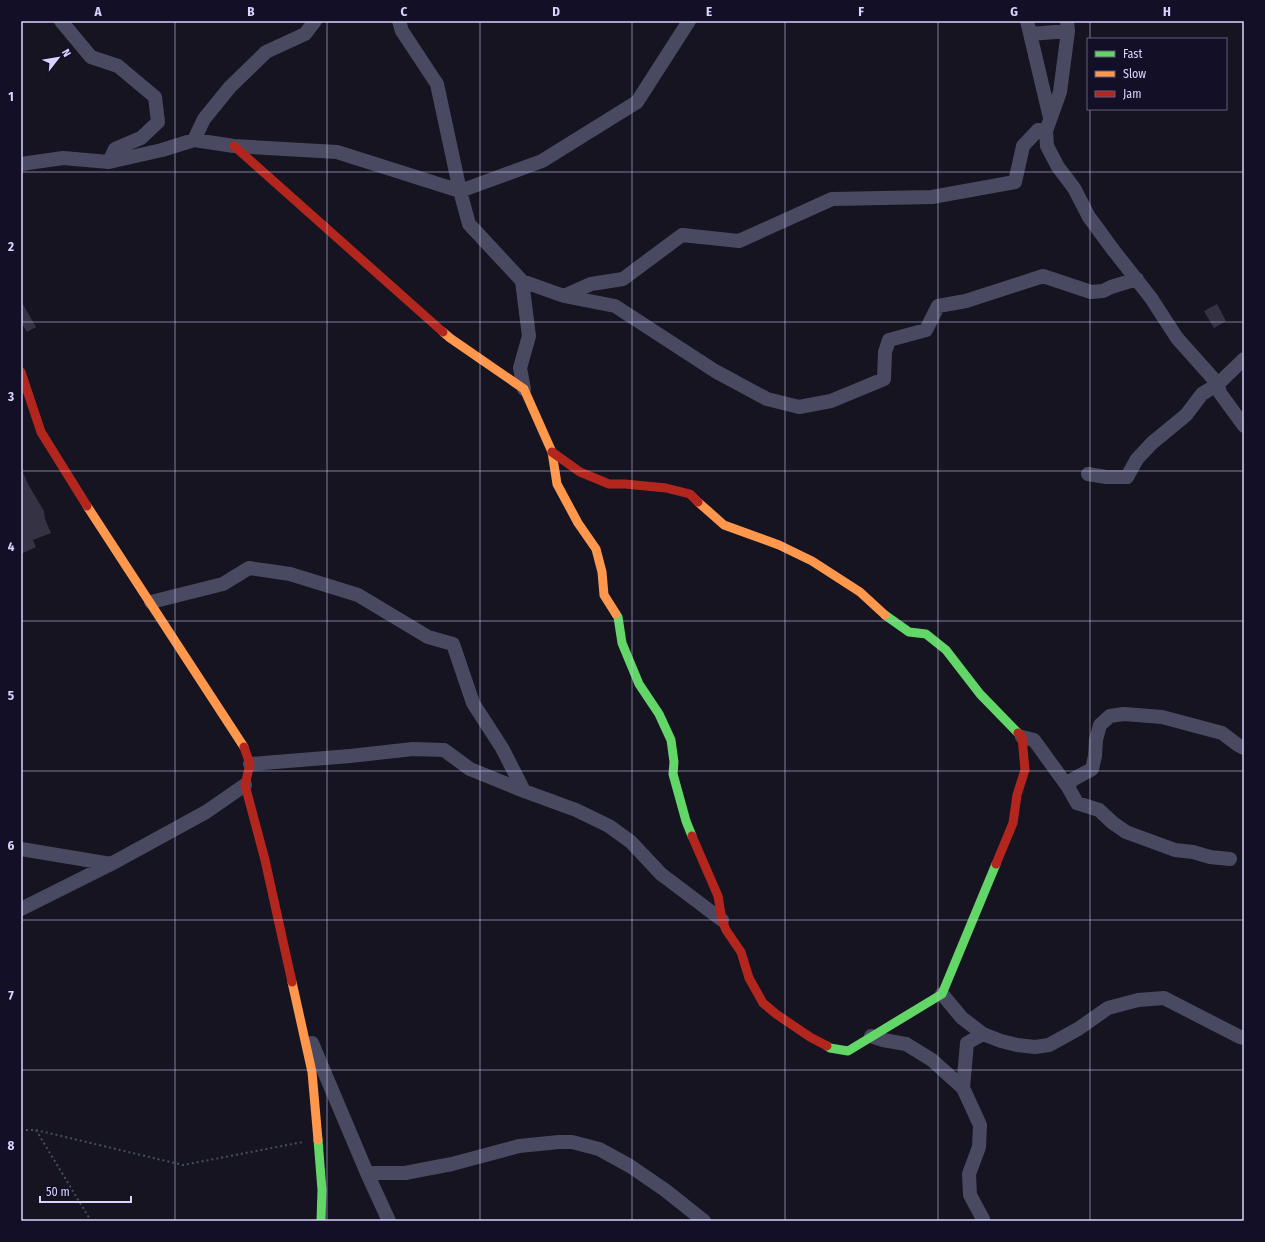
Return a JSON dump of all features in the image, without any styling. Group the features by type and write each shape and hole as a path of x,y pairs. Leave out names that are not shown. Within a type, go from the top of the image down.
{"street":[{"path":"61,21 91,57 118,66 155,97 158,122 141,138 116,149 109,162"},
{"path":"194,140 204,119 230,87 266,52 305,34 315,21"},
{"path":"399,21 402,31 437,84 460,191 469,224 522,281 564,296 615,306 715,371 767,398 799,407 831,401 884,379 885,352 889,340 926,330 938,306 966,301 1043,276 1091,292 1103,291 1137,279"},
{"path":"21,164 63,158 109,162 162,150 194,140 234,146 337,152 460,191 542,162 636,102 689,21"},
{"path":"564,296 590,284 623,279 682,235 739,241 832,199 932,197 1015,182 1023,146 1038,130 1048,125 1060,92 1068,26 1029,28 1048,125 1047,146 1058,167 1074,188 1089,217 1151,298 1178,338 1218,384 1220,393 1244,426"},
{"path":"234,146 450,338 524,389"},
{"path":"522,281 529,336 520,368 524,389 552,452 558,484 578,523 596,549 602,572 604,595 618,617 622,644 639,684 660,714 671,740 674,762 673,774 686,821 718,896 722,920 726,930 741,952 749,978 763,1003 776,1014 810,1037 830,1048 848,1051 942,994 1013,823 1018,795 1025,770 1022,737"},
{"path":"1088,474 1106,477 1127,477 1137,459 1152,443 1186,415 1202,394 1218,384 1244,359"},
{"path":"21,372 41,432 104,532 245,748 250,764 245,785 265,860 312,1072 322,1190 321,1221"},
{"path":"552,452 580,472 609,484 666,488 690,494 724,525 778,545 812,561 860,592 880,612 909,632 926,634 946,650 980,694 1022,737 1034,740 1068,787 1077,803 1099,810 1113,823 1126,832 1175,850 1193,852 1210,857 1230,859"},
{"path":"151,602 223,584 248,568 290,574 358,595 428,637 453,644 473,703 502,748 524,791"},
{"path":"1068,787 1072,780 1092,770 1096,740 1100,725 1110,716 1124,714 1162,717 1222,733 1244,748"},
{"path":"250,764 413,749 444,750 470,769 576,810 609,826 631,842 661,874 722,920"},
{"path":"21,909 111,864 206,812 245,785"},
{"path":"21,849 111,864"},
{"path":"942,994 962,1018 983,1034 1017,1045 1035,1047 1049,1045 1078,1029 1108,1008 1138,1000 1164,998 1240,1038 1244,1038"},
{"path":"298,1010 366,1173 389,1221"},
{"path":"963,1088 967,1043 983,1034"},
{"path":"871,1036 883,1040 906,1044 932,1060 963,1088 980,1125 979,1148 969,1174 970,1194 981,1220"},
{"path":"366,1173 405,1173 452,1164 519,1146 572,1142 598,1149 630,1166 665,1190 704,1221"}],"path":[{"path":"21,1130 36,1130 184,1165 318,1139"},
{"path":"36,1130 91,1221"}],"building":[{"path":"21,301 36,327 27,332 21,322"},
{"path":"1217,304 1226,321 1214,328 1204,311"},
{"path":"21,468 28,484 44,511 45,519 51,533 33,540 36,547 21,554"}],"traffic: fast":[{"path":"616,614 618,617 622,643 639,684 659,714 671,740 674,762 673,774 686,821 692,836"},
{"path":"885,615 909,632 926,634 946,650 980,694 1018,733"},
{"path":"827,1046 830,1048 848,1051 942,994 996,864"},
{"path":"318,1140 322,1190 321,1221"}],"traffic: slow":[{"path":"443,332 524,389 552,452 557,484 578,523 596,549 602,572 604,595 616,614"},
{"path":"698,502 724,525 779,545 812,561 860,592 885,615"},
{"path":"87,506 244,747"},
{"path":"292,982 312,1072 318,1140"}],"traffic: jam":[{"path":"234,146 443,332"},
{"path":"21,372 41,432 87,506"},
{"path":"552,452 580,472 609,484 666,488 690,494 698,502"},
{"path":"996,864 1013,823 1017,795 1025,770 1022,737 1018,733"},
{"path":"244,747 250,764 245,785 265,860 292,982"},
{"path":"692,836 718,896 722,920 726,930 741,952 749,978 763,1003 776,1014 810,1037 827,1046"}]}
